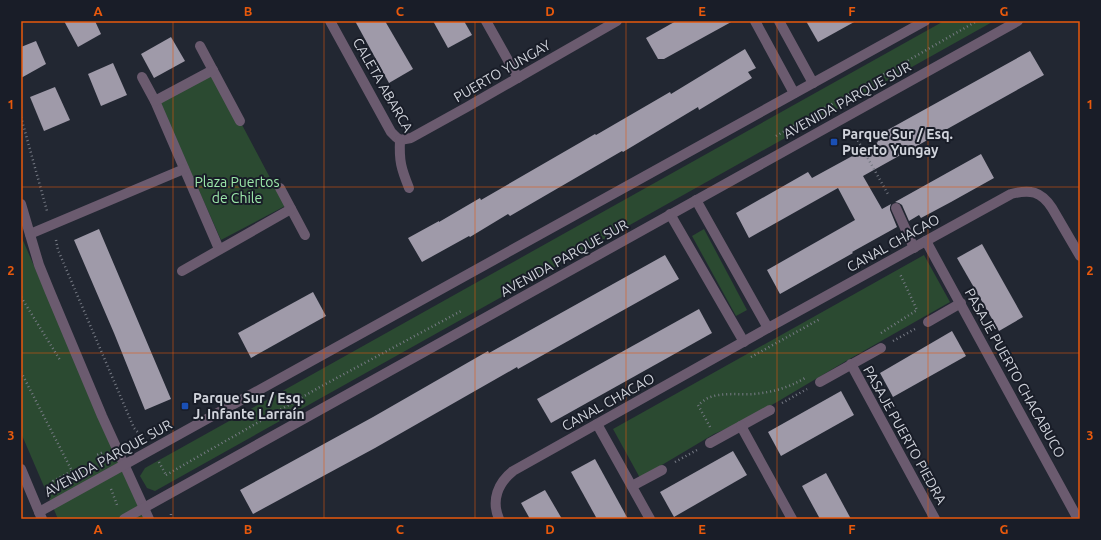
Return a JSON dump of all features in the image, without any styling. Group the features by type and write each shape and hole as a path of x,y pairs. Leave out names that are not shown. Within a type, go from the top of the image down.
{"street":[{"name":"CALETA ABARCA","path":"330,21 391,132 400,140 401,168 410,188"},
{"path":"486,21 518,78"},
{"name":"PUERTO YUNGAY","path":"400,140 411,138 467,108 617,21"},
{"path":"755,21 794,93"},
{"path":"779,21 813,83"},
{"name":"AVENIDA PARQUE SUR","path":"41,516 153,449 925,21"},
{"name":"AVENIDA PARQUE SUR","path":"124,519 1018,21"},
{"path":"200,46 240,121"},
{"path":"155,101 213,70"},
{"path":"142,77 155,101 219,249"},
{"path":"30,234 184,170"},
{"path":"280,188 305,235"},
{"name":"CANAL CHACAO","path":"499,519 495,504 496,496 499,486 506,477 513,472 1006,196 1027,191 1034,192 1042,196 1048,201 1080,256"},
{"path":"696,200 768,328"},
{"path":"21,204 39,265 102,416 149,519"},
{"path":"896,208 914,248"},
{"path":"182,271 291,209"},
{"path":"670,214 744,342"},
{"name":"PASAJE PUERTO CHACABUCO","path":"926,241 1078,519"},
{"path":"928,322 961,304"},
{"path":"820,382 880,348"},
{"name":"PASAJE PUERTO PIEDRA","path":"851,364 935,519"},
{"path":"710,443 770,410"},
{"path":"597,424 650,519"},
{"path":"742,426 792,519"},
{"path":"21,469 41,516"},
{"path":"632,486 662,470"}],"path":[{"path":"769,140 977,21"},
{"path":"21,117 58,250 134,428 153,449 166,475 173,492 171,519"},
{"path":"845,118 896,208"},
{"path":"878,335 917,310 900,274"},
{"path":"21,297 63,366"},
{"path":"166,475 320,387 466,309"},
{"path":"880,348 928,322"},
{"path":"21,372 72,471 53,481 57,490"},
{"path":"721,437 714,434 698,405 709,398 717,396 756,394 779,390 792,386 805,378"},
{"path":"770,410 820,382"},
{"path":"662,470 710,443"},
{"path":"102,468 97,455 105,451 103,446"},
{"path":"110,485 118,506"}],"green space":[{"path":"944,21 994,21 155,491 147,488 140,476 145,468"},
{"name":"Plaza Puertos de Chile","path":"215,74 285,206 221,240 159,101"},
{"path":"704,229 747,310 736,316 692,236"},
{"path":"21,236 145,519 58,519 21,433"},
{"path":"924,255 950,302 777,402 735,425 714,434 640,478 613,429"}],"building":[{"path":"64,21 95,21 101,34 78,47"},
{"path":"355,21 385,21 413,69 389,83"},
{"path":"433,21 464,21 472,35 448,48"},
{"path":"676,21 733,21 664,59 658,59 646,38"},
{"path":"806,21 856,21 818,42"},
{"path":"171,37 185,61 154,78 141,54"},
{"path":"36,41 46,64 21,78 21,47"},
{"path":"745,49 756,68 748,72 752,78 699,110 698,107 623,152 622,151 510,216 508,214 470,237 469,236 422,262 408,238 480,198 481,200 670,92 671,94"},
{"path":"1030,51 1044,75 863,176 882,209 891,204 890,210 897,227 780,294 767,270 855,220 838,188 749,238 736,213 808,172 812,178 878,142 875,137"},
{"path":"113,63 127,95 101,106 88,74"},
{"path":"55,87 70,120 44,131 30,97"},
{"path":"981,154 994,178 951,202 921,218 919,215 909,221 902,205 895,202"},
{"path":"99,229 171,399 145,410 74,240"},
{"path":"982,244 1023,317 999,331 957,258"},
{"path":"665,255 679,279 253,514 240,490 373,417 488,351 489,353"},
{"path":"313,292 326,316 251,358 238,333"},
{"path":"699,309 712,333 551,423 537,399"},
{"path":"952,331 966,356 893,397 880,373"},
{"path":"841,391 854,415 781,456 768,432"},
{"path":"733,451 747,475 674,517 660,492"},
{"path":"595,459 628,519 597,519 571,472"},
{"path":"826,473 851,519 820,519 802,486"},
{"path":"545,490 562,519 530,519 521,503"}],"place":[{"name":"Parque Sur / Esq. Puerto Yungay","path":"834,142"},
{"name":"Parque Sur / Esq. J. Infante Larraín","path":"185,406"}]}
